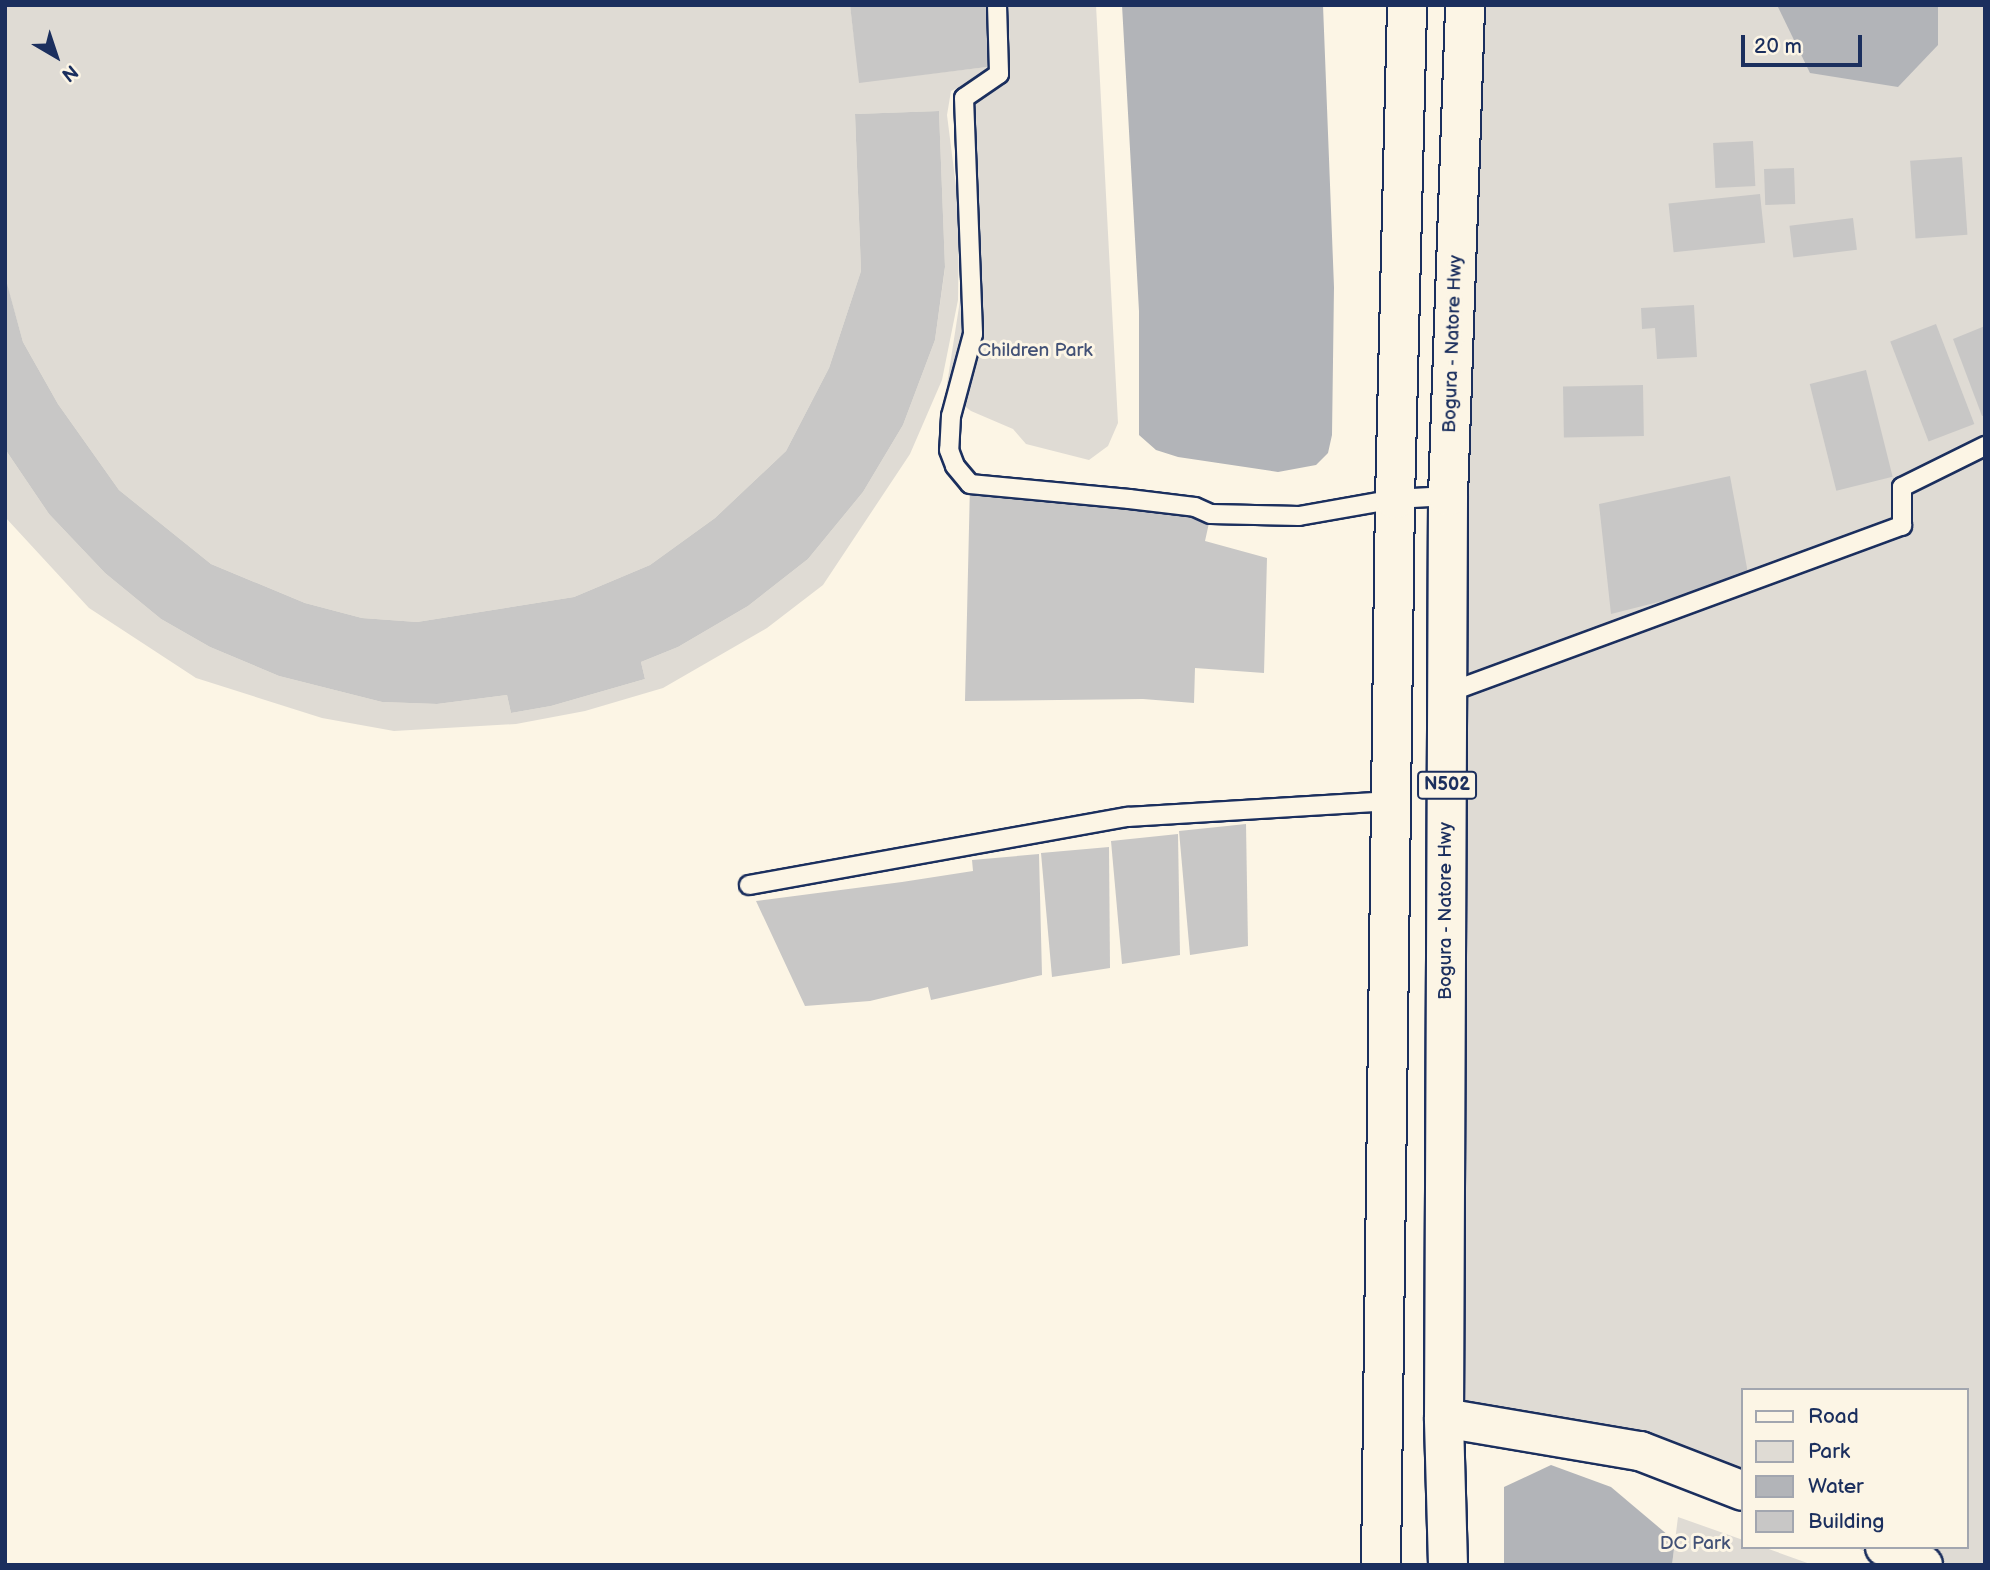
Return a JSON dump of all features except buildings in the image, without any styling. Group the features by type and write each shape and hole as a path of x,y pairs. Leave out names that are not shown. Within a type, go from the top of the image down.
{"main road":[{"name":"N502","path":"1381,1565 1395,499 1407,5"},
{"name":"Bogura - Natore Hwy","path":"1448,1565 1444,1418 1448,496 1465,5"},
{"path":"1384,1392 1444,1418 1640,1451 1742,1491"},
{"path":"1889,1549 1923,1565"}],"lane":[{"path":"997,5 999,74 964,98 973,334 951,416 949,450 955,466 970,484 990,489 1129,499 1195,507 1212,514 1299,516 1395,499 1448,496"},
{"path":"1447,693 1902,526 1902,487 1985,446"},
{"path":"749,885 1128,817 1391,801"}],"green space":[{"path":"5,5 850,5 860,82 995,66 988,5 993,5 999,69 951,91 947,115 959,210 958,300 942,380 910,454 823,585 767,628 663,688 585,711 516,724 394,731 322,718 196,678 89,608 5,517 5,449 49,514 105,573 161,619 210,647 279,676 382,702 437,704 507,695 511,713 551,706 645,679 641,662 678,647 748,606 808,559 863,492 903,425 935,340 945,268 939,111 855,114 861,271 829,368 786,451 715,518 650,565 574,597 417,622 362,618 305,603 211,564 119,490 58,404 23,342 5,278"},
{"name":"Children Park","path":"995,5 1096,5 1118,423 1108,446 1089,460 1026,444 1013,429 971,411 955,399 947,384 968,249 963,107 1000,82"},
{"path":"1465,5 1985,5 1985,1565 1894,1565 1859,1549 1969,1549 1969,1388 1742,1388 1742,1497 1444,1418"},
{"name":"DC Park","path":"1678,1517 1742,1540 1742,1549 1769,1549 1813,1565 1672,1565"}],"water":[{"path":"1122,5 1323,5 1334,287 1332,435 1328,453 1316,465 1278,472 1178,457 1156,450 1139,435 1139,311"},
{"path":"1777,5 1938,5 1938,45 1898,87 1810,73"},
{"path":"1551,1465 1611,1487 1675,1541 1672,1565 1504,1565 1504,1487"}]}
